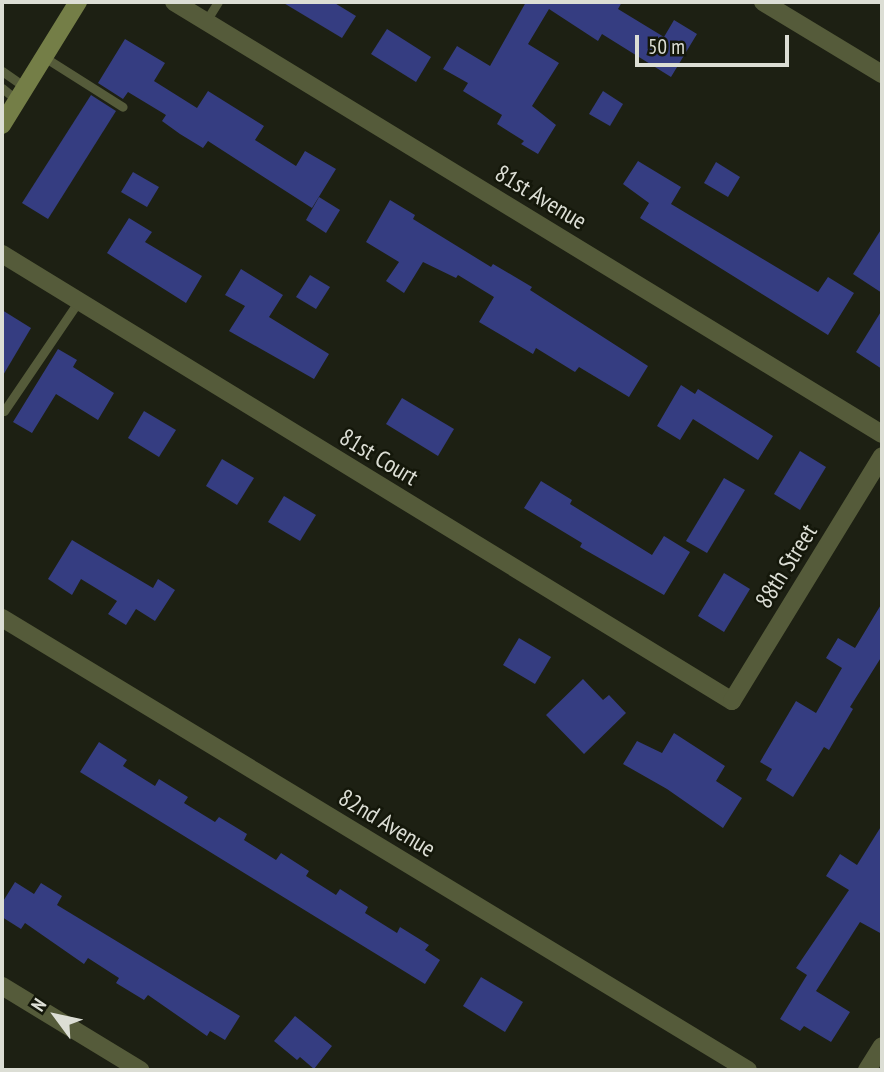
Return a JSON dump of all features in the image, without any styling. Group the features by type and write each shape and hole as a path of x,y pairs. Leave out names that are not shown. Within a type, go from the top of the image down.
{"main road":[{"path":"2,125 78,2"}],"street":[{"name":"81st Avenue","path":"174,2 882,434"},
{"path":"763,2 882,74"},
{"name":"81st Court","path":"2,254 732,701"},
{"name":"88th Street","path":"732,701 882,456"},
{"name":"82nd Avenue","path":"2,618 748,1070"},
{"path":"2,986 140,1070"},
{"path":"867,1070 882,1046"}],"lane":[{"path":"206,21 218,2"},
{"path":"44,57 123,107"},
{"path":"2,71 21,93"},
{"path":"2,88 21,93"},
{"path":"4,411 78,302"}],"building":[{"path":"282,2 333,2 356,16 342,38"},
{"path":"526,2 622,2 618,9 664,37 674,20 697,34 671,77 602,34 598,41 549,9 528,44 559,63 532,106 556,125 538,154 521,144 524,141 497,124 502,115 463,91 468,83 443,69 457,46 490,66"},
{"path":"387,29 431,57 416,82 371,54"},
{"path":"125,39 165,63 154,81 197,108 208,91 264,126 255,140 296,166 305,151 336,169 312,208 208,141 203,148 180,134 162,121 166,115 128,92 123,99 98,83"},
{"path":"603,91 623,104 610,126 589,114"},
{"path":"91,95 116,111 48,219 22,203"},
{"path":"638,161 681,187 671,204 818,292 828,277 854,293 828,335 640,218 649,203 623,184"},
{"path":"716,162 740,177 728,197 704,183"},
{"path":"133,172 159,187 147,207 121,192"},
{"path":"319,197 340,210 326,233 306,220"},
{"path":"390,200 415,215 413,219 491,267 493,264 532,287 530,290 648,366 629,397 579,367 575,372 536,348 533,354 479,322 494,297 458,275 456,278 423,262 404,293 386,281 399,262 366,242"},
{"path":"129,218 152,232 145,242 202,276 186,303 107,253"},
{"path":"882,228 882,293 853,274"},
{"path":"241,269 283,295 269,317 329,354 314,379 229,331 245,306 225,295"},
{"path":"310,275 330,287 316,309 296,297"},
{"path":"2,310 31,328 2,377"},
{"path":"882,310 882,369 856,352"},
{"path":"58,349 77,360 73,367 114,393 98,420 56,394 32,433 13,422"},
{"path":"681,385 695,394 698,389 773,436 758,460 693,419 680,440 657,426"},
{"path":"402,398 454,429 438,456 386,424"},
{"path":"144,411 176,430 159,457 128,438"},
{"path":"800,451 826,467 800,510 774,494"},
{"path":"222,459 254,478 237,505 206,486"},
{"path":"724,478 745,490 707,553 686,541"},
{"path":"541,481 572,500 570,504 652,555 664,536 690,552 664,595 580,547 582,543 524,508"},
{"path":"284,496 316,515 300,541 268,522"},
{"path":"72,540 153,588 158,579 175,590 155,621 136,609 126,625 108,614 117,601 81,579 72,595 48,579"},
{"path":"724,573 750,589 724,632 698,616"},
{"path":"882,603 882,656 850,707 853,709 829,750 824,747 793,797 766,780 772,769 760,762 796,701 816,713 842,668 826,658 838,638 855,648"},
{"path":"519,638 551,657 535,684 503,665"},
{"path":"583,679 603,700 609,695 626,713 584,754 546,715"},
{"path":"674,733 725,766 716,781 742,798 723,828 667,789 623,764 637,741 662,753"},
{"path":"99,742 127,760 123,766 155,786 159,779 188,797 184,803 215,822 219,817 247,834 244,840 276,860 281,853 309,871 306,876 336,895 340,889 368,907 365,913 397,933 400,927 429,945 425,950 440,960 425,984 80,772"},
{"path":"882,825 882,934 860,922 816,991 850,1012 831,1042 804,1026 800,1031 780,1019 807,975 796,968 849,890 826,876 840,854 857,865"},
{"path":"15,882 34,894 41,883 62,896 57,905 240,1016 225,1040 210,1031 207,1036 148,995 144,1000 116,983 119,978 88,958 84,964 25,923 21,929 2,917 2,903"},
{"path":"481,977 523,1002 505,1032 463,1006"},
{"path":"295,1016 332,1046 314,1069 300,1057 297,1060 274,1041"}]}
